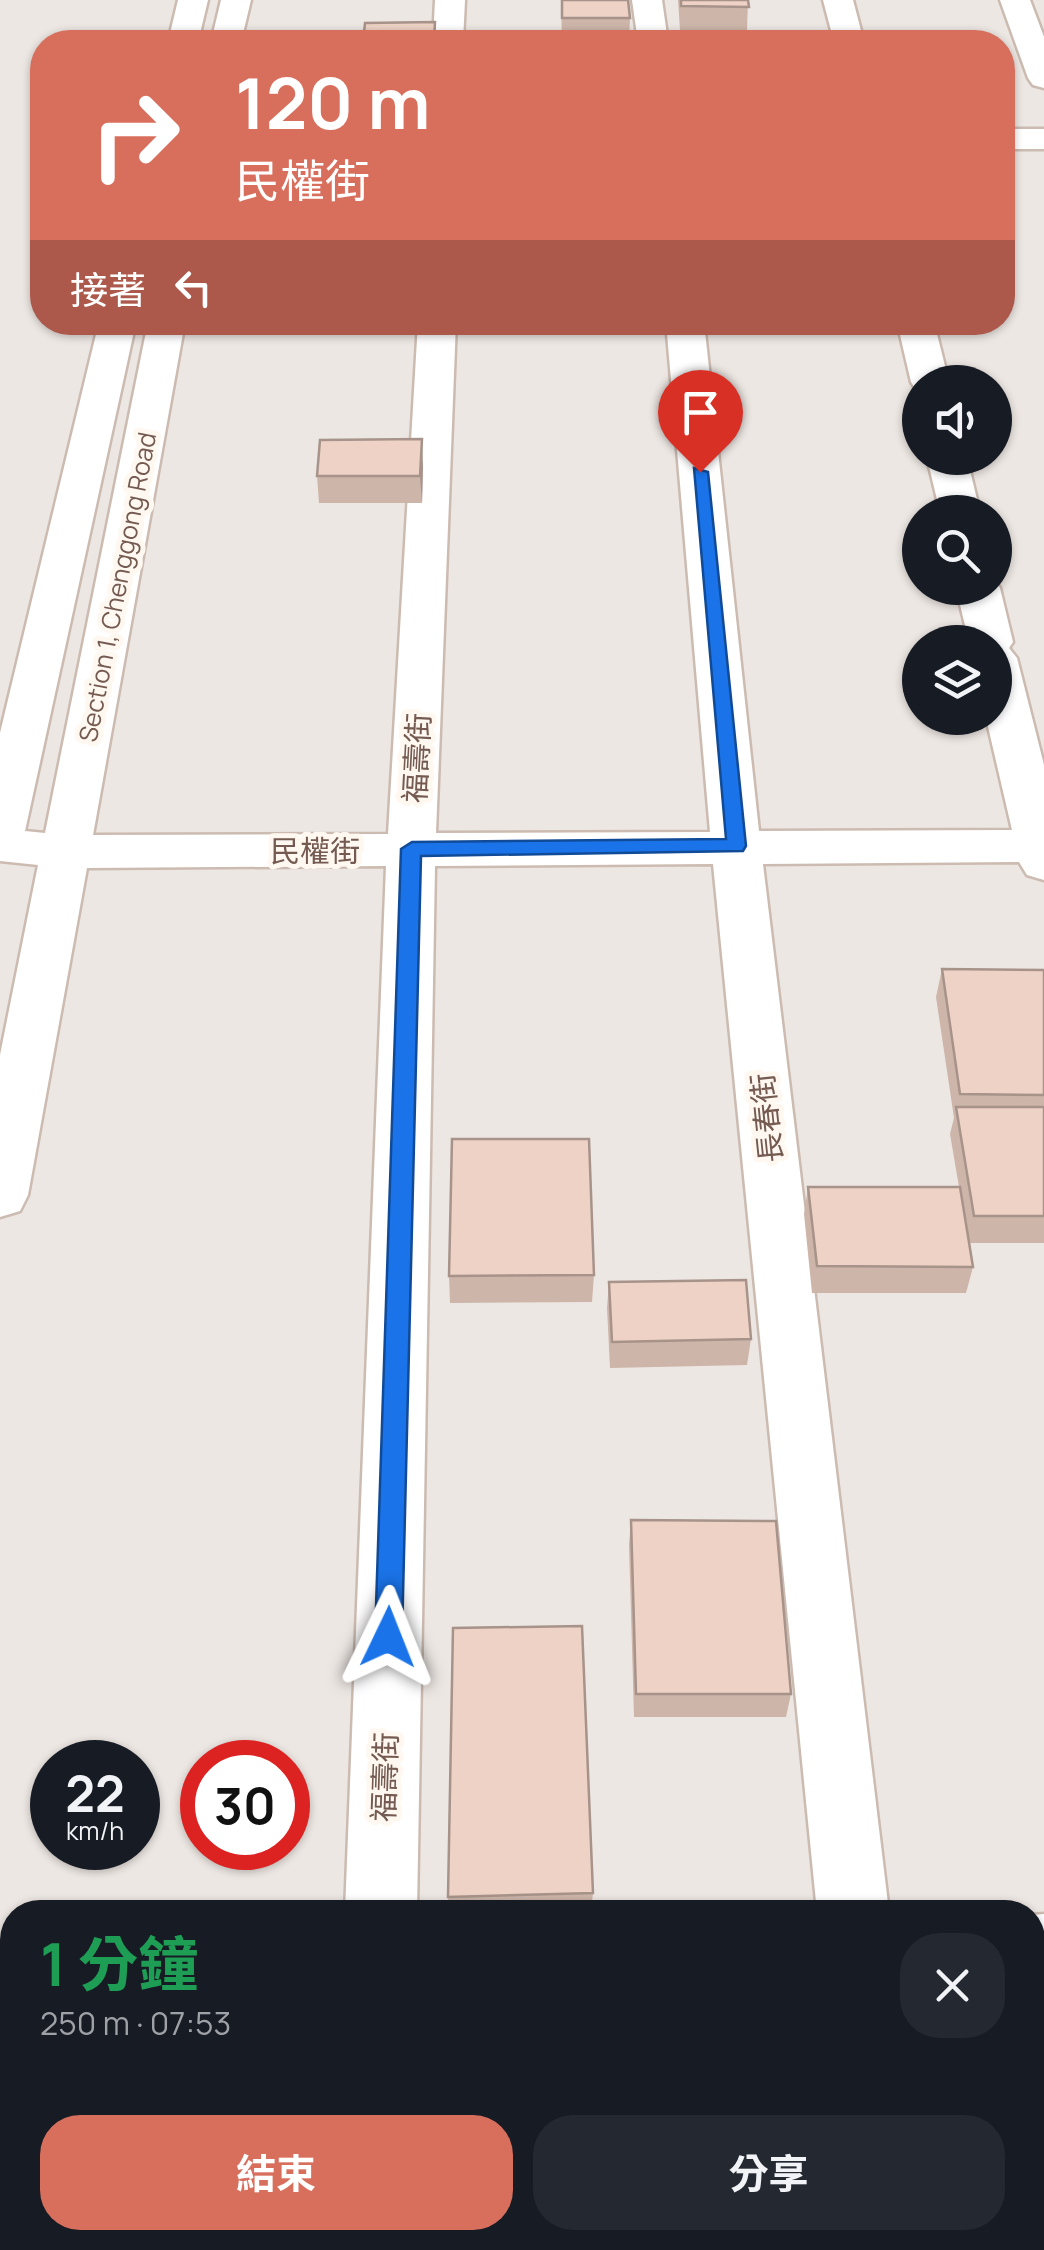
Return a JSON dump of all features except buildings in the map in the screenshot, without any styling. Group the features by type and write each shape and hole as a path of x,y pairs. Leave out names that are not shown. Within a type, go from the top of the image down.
{"street":[{"path":"186,30 193,0"},
{"path":"229,30 236,0"},
{"path":"449,30 450,0"},
{"path":"647,0 651,30"},
{"path":"838,0 845,30"},
{"path":"1015,0 1044,78"},
{"path":"1015,139 1044,139"},
{"name":"Section 1, Chenggong Road","path":"0,833 115,335"},
{"name":"Section 1, Chenggong Road","path":"0,1195 166,335"},
{"name":"福壽街","path":"380,1900 412,849 435,335"},
{"name":"長春街","path":"686,335 736,846 852,1900"},
{"path":"918,335 926,365"},
{"path":"1012,728 1042,852"},
{"name":"民權街","path":"0,845 67,852 736,846 1042,852"}],"shaded area":[{"path":"0,0 1044,0 1044,1900 0,1900"}],"route":[{"path":"388,1637 412,849 736,846 700,472"}]}
